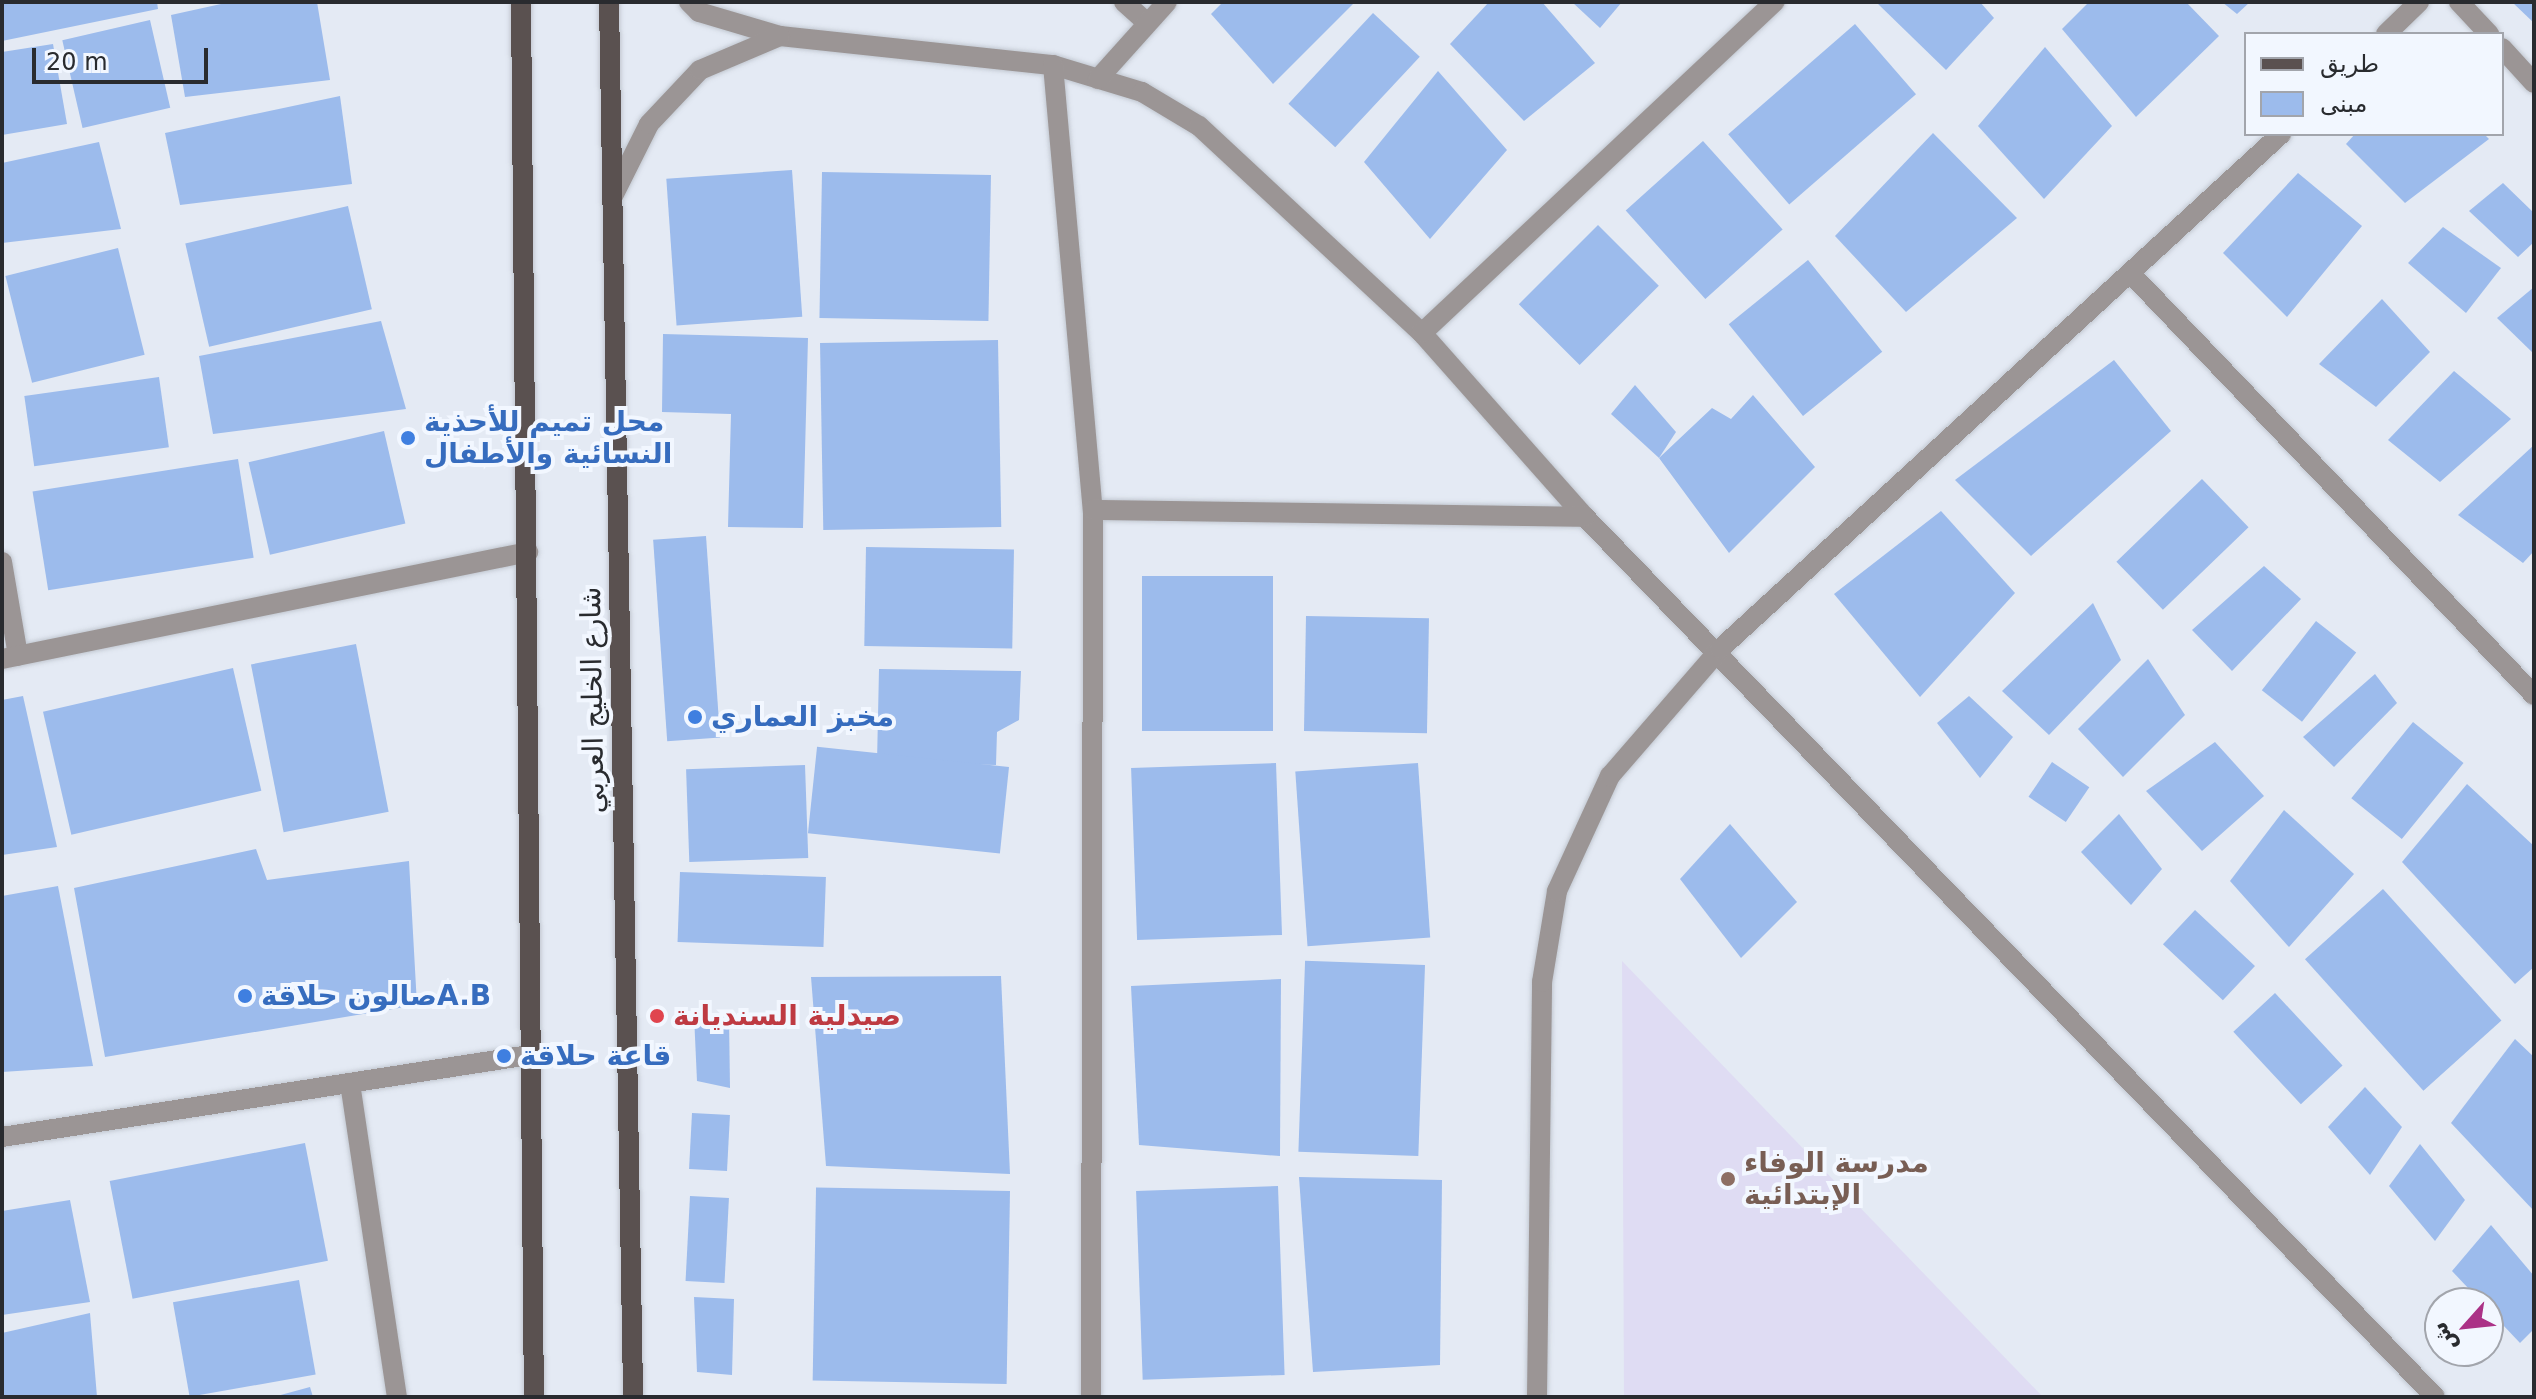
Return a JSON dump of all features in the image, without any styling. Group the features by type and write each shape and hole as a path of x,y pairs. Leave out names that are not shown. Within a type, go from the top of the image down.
{"main road":[{"path":"521,2 534,1397"},
{"name":"شارع الخليج العربي","path":"609,2 633,1397"}],"street":[{"path":"689,2 699,12 780,36 1053,65 1142,92 1199,126 1422,333 1585,517 1720,649 2435,1397"},
{"path":"1124,2 1146,22"},
{"path":"1098,79 1167,2"},
{"path":"1422,333 1775,2"},
{"path":"2388,32 2419,2"},
{"path":"2459,2 2487,32"},
{"path":"613,196 649,124 700,70 780,36"},
{"path":"2504,50 2534,83"},
{"path":"1053,65 1093,510 1091,1397"},
{"path":"1537,1397 1542,982 1557,891 1610,776 1720,649 2133,276 2279,136"},
{"path":"2133,276 2534,695"},
{"path":"1093,510 1585,517"},
{"path":"2,562 10,657 528,552"},
{"path":"2,1137 529,1055"},
{"path":"350,1083 397,1397"}],"shaded area":[{"name":"مدرسة الوفاء الإبتدائية","path":"1622,961 2043,1397 1624,1397"}],"building":[{"path":"2,2 157,2 158,9 2,41"},
{"path":"230,2 317,2 330,80 185,97 171,15"},
{"path":"1223,2 1355,2 1273,84 1211,14"},
{"path":"1489,2 1542,2 1595,63 1524,121 1450,44"},
{"path":"1572,2 1622,2 1600,28"},
{"path":"1876,2 1980,2 1994,18 1946,70"},
{"path":"2089,2 2186,2 2219,36 2136,117 2062,29"},
{"path":"2222,2 2250,2 2237,14"},
{"path":"2512,2 2534,2 2534,23"},
{"path":"1373,13 1420,57 1335,147 1288,104"},
{"path":"150,20 170,108 83,128 62,40"},
{"path":"1855,24 1916,94 1789,204 1728,134"},
{"path":"53,44 67,124 2,135 2,52"},
{"path":"2045,47 2112,126 2044,199 1978,126"},
{"path":"1438,71 1507,150 1430,239 1364,162"},
{"path":"340,96 352,184 180,205 165,133"},
{"path":"1933,133 2017,218 1906,312 1835,236"},
{"path":"2353,136 2486,136 2489,139 2405,203 2346,144"},
{"path":"1703,141 1783,229 1705,299 1626,211"},
{"path":"99,142 121,229 2,243 2,163"},
{"path":"792,170 802,317 677,325 666,179"},
{"path":"822,172 991,175 988,321 819,318"},
{"path":"2298,173 2362,226 2287,317 2223,253"},
{"path":"2503,183 2534,213 2534,242 2518,257 2469,211"},
{"path":"348,206 372,309 209,347 185,244"},
{"path":"1598,225 1659,286 1580,365 1519,304"},
{"path":"2443,227 2501,268 2466,313 2408,263"},
{"path":"118,248 145,355 32,383 5,276"},
{"path":"1808,260 1882,352 1803,416 1729,324"},
{"path":"2534,287 2534,354 2497,318"},
{"path":"2382,299 2430,352 2376,407 2319,364"},
{"path":"381,321 406,409 213,434 199,356"},
{"path":"663,334 808,338 803,528 728,527 731,414 662,412"},
{"path":"998,340 1001,527 823,530 820,343"},
{"path":"2114,360 2171,431 2031,556 1955,480"},
{"path":"2454,371 2511,419 2440,482 2388,440"},
{"path":"159,377 169,447 34,466 24,396"},
{"path":"1635,385 1676,432 1659,458 1611,414"},
{"path":"1753,395 1815,467 1729,553 1659,458 1712,408 1731,419"},
{"path":"384,431 405,524 270,555 249,462"},
{"path":"2534,445 2534,551 2523,563 2458,515"},
{"path":"238,459 254,558 48,590 33,492"},
{"path":"2202,479 2249,527 2163,610 2116,562"},
{"path":"1941,511 2015,593 1920,697 1834,594"},
{"path":"706,536 720,738 667,741 653,540"},
{"path":"866,547 1014,550 1012,649 864,646"},
{"path":"2264,566 2301,599 2232,671 2192,630"},
{"path":"1142,576 1273,576 1273,731 1142,731"},
{"path":"2093,603 2121,660 2049,735 2002,691"},
{"path":"1306,616 1429,618 1427,733 1304,731"},
{"path":"2316,621 2356,652 2302,722 2262,690"},
{"path":"356,644 389,812 284,832 251,664"},
{"path":"2148,659 2185,715 2123,777 2078,729"},
{"path":"233,668 261,791 71,835 43,712"},
{"path":"879,669 1021,671 1019,720 997,732 996,765 877,762"},
{"path":"2375,674 2397,703 2334,767 2303,737"},
{"path":"23,696 57,847 2,855 2,700"},
{"path":"1969,696 2013,737 1980,778 1937,723"},
{"path":"2413,722 2464,763 2402,839 2351,798"},
{"path":"2215,742 2264,796 2202,851 2146,791"},
{"path":"817,747 1009,767 1000,854 808,833"},
{"path":"2052,762 2089,787 2066,822 2029,797"},
{"path":"1276,763 1282,935 1137,940 1131,768"},
{"path":"1418,763 1430,938 1308,946 1295,772"},
{"path":"805,765 808,858 689,862 686,769"},
{"path":"2467,784 2534,846 2534,967 2515,984 2402,862"},
{"path":"2284,810 2354,874 2289,947 2230,881"},
{"path":"2119,814 2162,869 2131,905 2081,852"},
{"path":"1730,824 1797,902 1741,958 1680,879"},
{"path":"256,849 267,880 409,861 417,1005 105,1057 74,888"},
{"path":"680,872 826,877 823,947 678,942"},
{"path":"58,886 93,1066 2,1072 2,896"},
{"path":"2383,889 2501,1021 2423,1091 2305,959"},
{"path":"2195,910 2255,966 2223,1000 2163,944"},
{"path":"1305,961 1425,965 1418,1156 1298,1152"},
{"path":"1001,976 1010,1174 826,1166 811,977"},
{"path":"1281,979 1280,1156 1139,1145 1131,986"},
{"path":"2275,993 2343,1065 2301,1104 2233,1032"},
{"path":"694,1015 729,1018 730,1088 697,1081"},
{"path":"2515,1039 2534,1057 2534,1211 2451,1123"},
{"path":"2365,1087 2402,1127 2370,1175 2328,1127"},
{"path":"692,1113 730,1115 727,1171 689,1169"},
{"path":"305,1143 328,1261 133,1299 110,1181"},
{"path":"2420,1144 2465,1200 2435,1241 2389,1186"},
{"path":"1299,1177 1442,1180 1440,1365 1313,1372"},
{"path":"1278,1186 1285,1375 1143,1380 1136,1191"},
{"path":"816,1188 1010,1191 1007,1384 813,1381"},
{"path":"690,1196 729,1198 724,1283 686,1281"},
{"path":"70,1200 90,1302 2,1315 2,1211"},
{"path":"2491,1225 2534,1276 2534,1329 2520,1343 2504,1326 2504,1287 2467,1287 2452,1271"},
{"path":"299,1280 316,1375 190,1397 173,1302"},
{"path":"694,1297 734,1299 732,1375 697,1372"},
{"path":"90,1313 97,1397 2,1397 2,1333"},
{"path":"310,1387 313,1397 277,1396"}],"place":[{"name":"محل تميم للأحذية النسائية والأطفال","path":"408,438"},
{"name":"مخبز العماري","path":"695,717"},
{"name":"صالون حلاقةA.B","path":"245,996"},
{"name":"صيدلية السنديانة","path":"657,1016"},
{"name":"قاعة حلاقة","path":"504,1056"},
{"name":"مدرسة الوفاء الإبتدائية","path":"1728,1179"}]}
